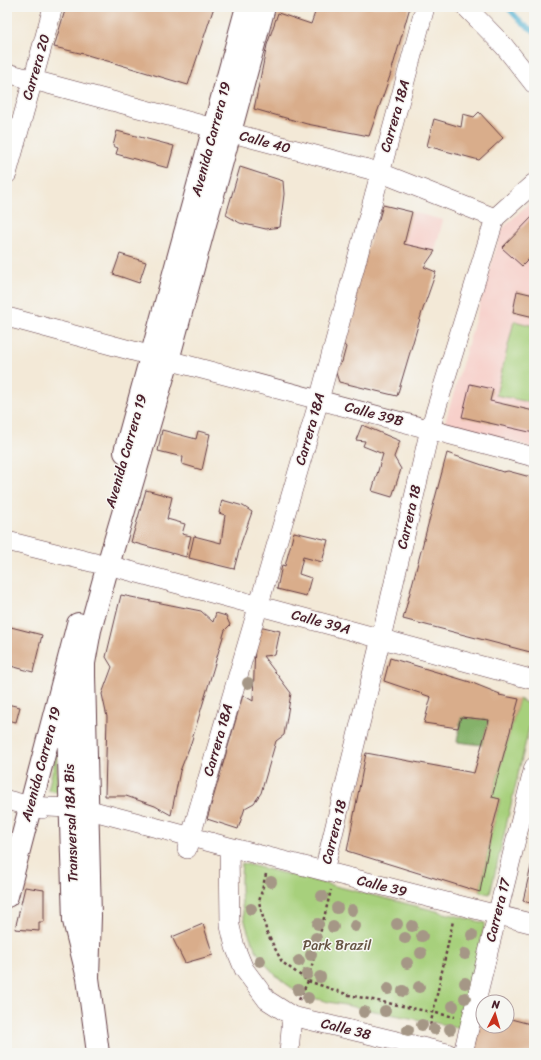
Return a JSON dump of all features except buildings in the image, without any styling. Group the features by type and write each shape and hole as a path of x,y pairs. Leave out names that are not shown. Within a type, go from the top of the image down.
{"main road":[{"name":"Avenida Carrera 19","path":"222,130 247,7"},
{"name":"Avenida Carrera 19","path":"7,896 30,806 75,671 101,564 160,358 222,130 264,7"},
{"name":"Transversal 18A Bis","path":"75,671 78,814 90,916 88,978 98,1053"}],"street":[{"name":"Carrera 20","path":"7,174 53,7"},
{"name":"Carrera 18A","path":"188,843 319,400 379,172 425,7"},
{"path":"466,7 504,46 534,84"},
{"path":"504,46 534,65"},
{"name":"Calle 40","path":"7,73 379,172 495,218"},
{"path":"495,218 534,183"},
{"name":"Carrera 18","path":"330,872 381,638 430,429 495,218"},
{"name":"Calle 39B","path":"7,317 534,457"},
{"name":"Calle 39A","path":"7,541 101,564 534,680"},
{"name":"Carrera 17","path":"463,1053 534,767"},
{"name":"Calle 39","path":"7,800 30,806 78,814 188,843 229,847 534,924"},
{"name":"Calle 38","path":"229,847 230,926 235,947 244,969 267,1000 292,1016 421,1049 447,1053"},
{"path":"289,1053 292,1016"}],"path":[{"path":"270,858 259,902 267,933 282,962 308,981 349,995 471,1020"},
{"path":"292,1016 308,981 330,872"},
{"path":"421,1049 432,1012 456,905"}],"shaded area":[{"path":"534,198 534,448 445,422 502,229"},
{"path":"412,212 443,220 435,251 404,244"}],"green space":[{"path":"514,321 534,326 534,374 528,402 496,395"},
{"path":"519,699 534,707 490,894 480,892 491,834 500,800 492,797"},
{"path":"461,717 489,720 482,745 457,742"},
{"path":"57,749 57,792 48,790"},
{"name":"Park Brazil","path":"242,863 485,923 461,1028 325,1001 308,996 292,988 277,976 265,963 256,949 249,933 244,917 242,900"}],"waterway":[{"path":"507,7 523,24 534,31"}]}
